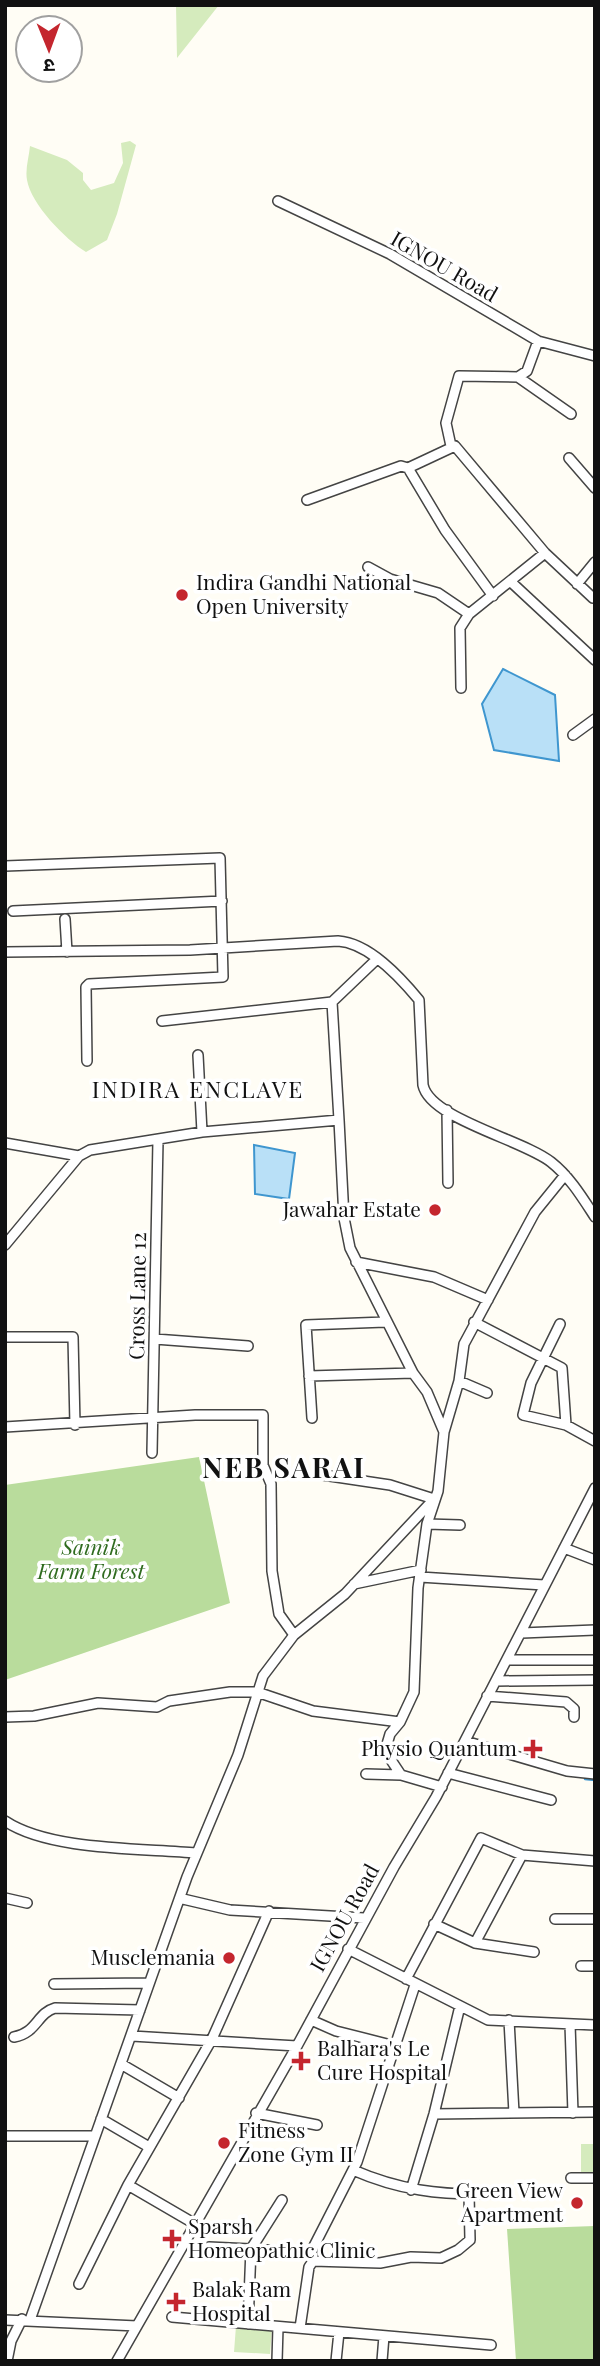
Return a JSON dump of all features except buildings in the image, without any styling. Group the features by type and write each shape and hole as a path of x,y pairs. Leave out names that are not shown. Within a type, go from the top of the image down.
{"street":[{"name":"IGNOU Road","path":"278,201 390,254 538,341 595,356"},
{"path":"518,377 527,370 538,341"},
{"path":"451,446 446,423 459,376 518,377 571,414"},
{"path":"307,500 401,466 408,468 451,446 460,449 545,553 593,598"},
{"path":"569,458 595,488"},
{"path":"408,468 445,530 493,596"},
{"path":"461,688 460,628 469,614 545,553"},
{"path":"577,584 595,562"},
{"path":"368,567 390,579 438,593 469,614"},
{"path":"510,582 595,660"},
{"path":"573,735 595,719"},
{"path":"5,866 219,858 223,976 87,986 87,1060"},
{"path":"13,911 222,901"},
{"path":"65,919 67,952"},
{"path":"5,952 338,941 352,943 377,959 419,1000 424,1090 428,1097 447,1111 525,1146 565,1175 595,1217"},
{"path":"162,1021 332,1002 377,959"},
{"path":"332,1002 346,1237 385,1322 413,1373 427,1392 443,1432"},
{"path":"198,1055 202,1132"},
{"path":"447,1111 448,1182"},
{"path":"5,1245 79,1156 95,1149 202,1132 339,1120"},
{"name":"Cross Lane 12","path":"152,1453 158,1140"},
{"path":"5,1143 79,1156"},
{"path":"401,1775 385,1751 390,1734 400,1722 414,1692 420,1573 427,1524 438,1491 443,1432 459,1381 464,1344 535,1212 565,1175"},
{"path":"589,1208 595,1198"},
{"path":"356,1262 434,1277 488,1300"},
{"path":"312,1418 306,1325 385,1322"},
{"path":"474,1322 562,1368 566,1425"},
{"path":"560,1324 545,1360 531,1383 523,1415 566,1425 595,1441"},
{"path":"5,1337 73,1337 75,1425"},
{"path":"155,1339 248,1346"},
{"path":"309,1376 413,1373"},
{"path":"459,1381 487,1394"},
{"path":"5,1427 75,1425 195,1415 264,1416 262,1462 271,1484 272,1571 279,1614 294,1635"},
{"path":"323,1475 390,1486 434,1499"},
{"name":"IGNOU Road","path":"117,2361 256,2113 297,2046 365,1918 442,1787 595,1488"},
{"path":"7,2361 11,2341 26,2319 95,2136 196,1853 238,1755 263,1676 294,1635 354,1584 434,1499"},
{"path":"427,1524 460,1525"},
{"path":"564,1548 595,1560"},
{"path":"354,1584 420,1573 544,1585"},
{"path":"522,1633 595,1630"},
{"path":"508,1660 595,1660"},
{"path":"496,1681 595,1680"},
{"path":"5,1717 34,1716 98,1703 157,1707 169,1701 193,1697 230,1692 257,1692 313,1711 400,1722"},
{"path":"487,1696 566,1702 574,1709 574,1717"},
{"path":"465,1741 567,1771 595,1774"},
{"path":"449,1773 551,1800"},
{"path":"366,1774 401,1775 442,1787"},
{"path":"5,1821 28,1833 65,1842 196,1853"},
{"path":"406,1979 481,1838 522,1855 595,1861"},
{"path":"475,1944 522,1855"},
{"path":"5,1898 27,1903"},
{"path":"183,1899 230,1910 365,1918"},
{"path":"79,2284 128,2185 212,2039 269,1911"},
{"path":"555,1919 595,1919"},
{"path":"434,1924 475,1944 534,1952"},
{"path":"348,1949 488,2020 595,2025"},
{"path":"581,1966 595,1966"},
{"path":"54,1984 149,1983"},
{"path":"300,2328 312,2256 353,2171 415,1985"},
{"path":"411,2190 434,2114 460,2006"},
{"path":"14,2037 28,2033 47,2011 55,2008 140,2010"},
{"path":"311,2020 336,2031 395,2046"},
{"path":"509,2020 514,2113"},
{"path":"570,2024 573,2113"},
{"path":"132,2036 297,2046"},
{"path":"121,2064 179,2098"},
{"path":"434,2114 595,2112"},
{"path":"256,2113 317,2125"},
{"path":"101,2119 149,2147"},
{"path":"5,2136 95,2136"},
{"path":"353,2171 411,2190 488,2194"},
{"path":"571,2178 595,2178"},
{"path":"128,2185 195,2224"},
{"path":"209,2247 380,2263 411,2257 441,2258 458,2250 470,2240 469,2194"},
{"path":"248,2324 251,2249 282,2200"},
{"path":"172,2317 491,2345"},
{"path":"5,2320 137,2326"},
{"path":"277,2361 278,2327"},
{"path":"336,2361 338,2332"},
{"path":"382,2361 384,2336"}],"green space":[{"path":"176,5 219,5 177,58"},
{"path":"130,141 136,145 107,240 86,252 59,230 35,200 27,176 30,146 67,160 83,173 83,180 91,190 114,183 123,163 121,143"},
{"name":"Sainik Farm Forest","path":"199,1457 230,1603 5,1680 5,1485"},
{"path":"581,2144 595,2144 595,2172 581,2172"},
{"path":"595,2226 595,2361 516,2361 507,2229"},
{"path":"236,2326 272,2328 270,2354 234,2352"}],"water":[{"path":"503,669 555,695 559,761 494,750 482,704"},
{"path":"254,1145 295,1153 289,1199 255,1194"}],"waterway":[{"path":"585,1779 595,1780"}],"place":[{"name":"Indira Gandhi National Open University","path":"182,595"},
{"name":"Jawahar Estate","path":"435,1210"},
{"name":"Physio Quantum","path":"533,1749"},
{"name":"Musclemania","path":"229,1958"},
{"name":"Balhara's Le Cure Hospital","path":"301,2061"},
{"name":"Fitness Zone Gym II","path":"224,2143"},
{"name":"Green View Apartment","path":"577,2203"},
{"name":"Sparsh Homeopathic Clinic","path":"172,2239"},
{"name":"Balak Ram Hospital","path":"176,2302"}],"district":[{"name":"INDIRA ENCLAVE","path":"198,1090"},
{"name":"NEB SARAI","path":"284,1468"}]}
